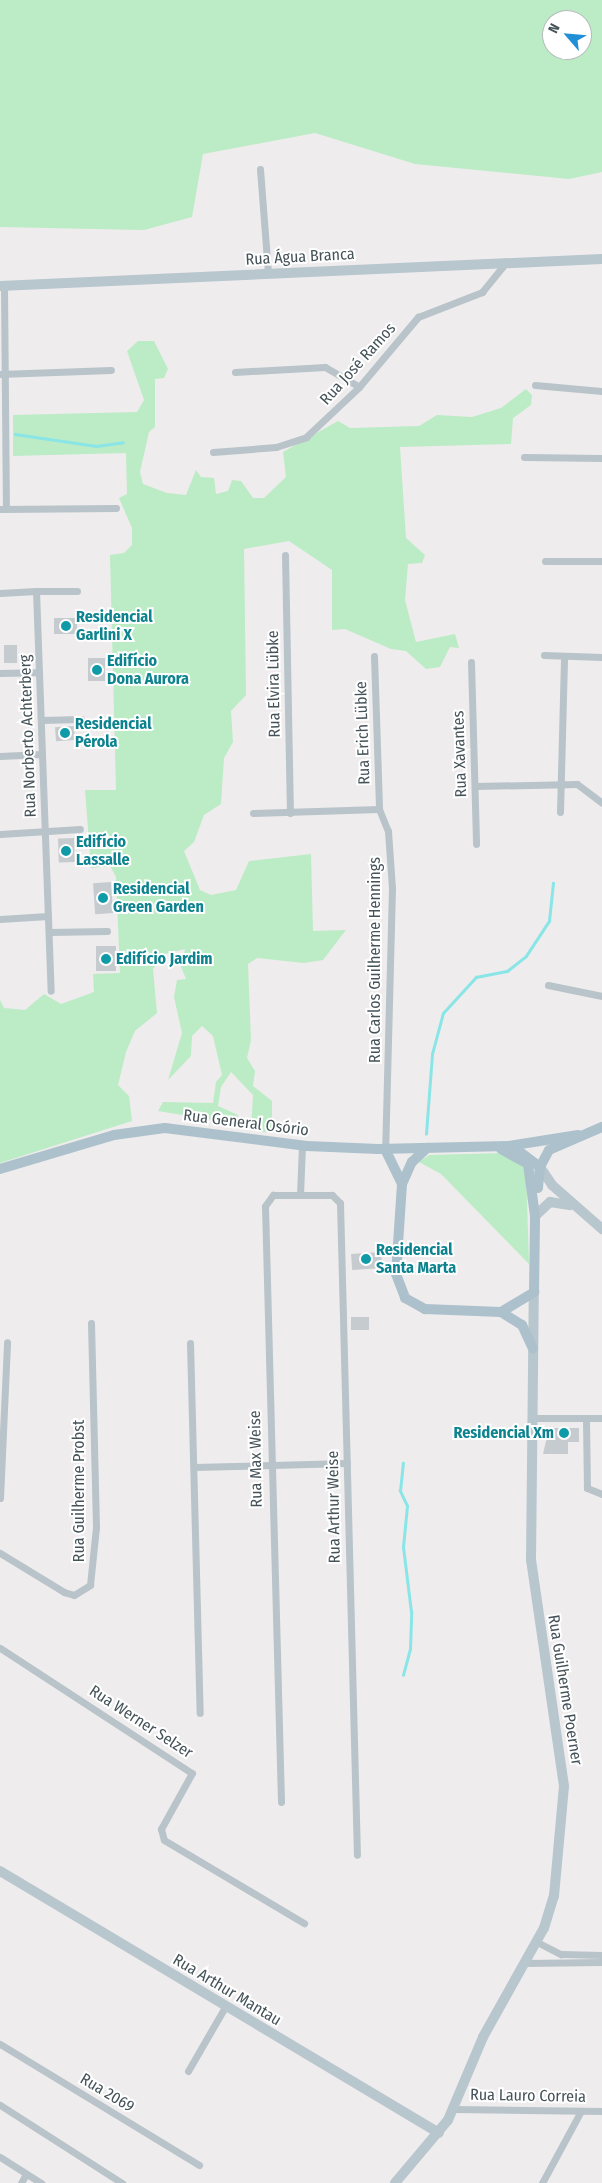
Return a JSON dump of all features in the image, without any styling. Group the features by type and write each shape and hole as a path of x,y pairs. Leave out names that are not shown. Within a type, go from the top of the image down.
{"main road":[{"name":"Rua General Osório","path":"540,1166 549,1150 578,1135 602,1127"},
{"name":"Rua General Osório","path":"0,1169 142,1130 200,1131 302,1145 385,1149 508,1146 578,1135"},
{"path":"508,1146 528,1154 540,1166 535,1216"},
{"name":"Rua General Osório","path":"493,1147 516,1154 528,1164 535,1216"},
{"path":"427,1148 412,1162 402,1184 396,1274 405,1298 425,1309 501,1312 520,1304 534,1292"},
{"path":"385,1149 402,1184"},
{"name":"Rua Guilherme Poerner","path":"534,1292 535,1216"},
{"path":"501,1312 522,1325 533,1349"}],"street":[{"path":"260,169 268,274"},
{"name":"Rua Água Branca","path":"2,286 602,258"},
{"name":"Rua José Ramos","path":"213,452 276,448 306,437 359,387 418,317 482,292 506,262"},
{"path":"2,286 3,508 116,508"},
{"path":"235,372 325,367 359,387"},
{"path":"2,374 111,370"},
{"path":"536,385 602,391"},
{"path":"524,457 602,458"},
{"name":"Rua Elvira Lübke","path":"286,555 290,813"},
{"path":"545,561 602,561"},
{"name":"Rua Norberto Achterberg","path":"36,591 51,991"},
{"path":"0,593 77,591"},
{"path":"544,655 602,657"},
{"name":"Rua Erich Lübke","path":"374,656 379,809"},
{"path":"560,812 564,656"},
{"name":"Rua Xavantes","path":"471,662 476,844"},
{"path":"0,673 39,672"},
{"path":"41,720 81,719"},
{"path":"0,756 42,754"},
{"path":"475,786 560,783 587,788 602,803"},
{"path":"253,813 379,809"},
{"name":"Rua Carlos Guilherme Hennings","path":"379,809 388,832 392,888 385,1149"},
{"path":"0,834 80,829"},
{"path":"0,919 48,916"},
{"path":"49,932 107,931"},
{"path":"548,986 602,996"},
{"path":"300,1195 302,1145"},
{"path":"540,1166 573,1207 602,1229"},
{"name":"Rua Arthur Weise","path":"300,1195 332,1195 340,1203 357,1854"},
{"name":"Rua Max Weise","path":"281,1802 270,1465 265,1206 274,1196 300,1195"},
{"path":"535,1216 550,1202 573,1207"},
{"name":"Rua Guilherme Poerner","path":"395,2183 439,2133 454,2109 483,2038 537,1942 554,1896 564,1786 535,1602 531,1418 534,1292"},
{"name":"Rua Guilherme Probst","path":"0,1553 64,1592 74,1595 90,1585 96,1527 91,1323"},
{"path":"0,1498 7,1342"},
{"path":"190,1343 200,1713"},
{"path":"531,1418 602,1418"},
{"path":"586,1418 587,1488 602,1494"},
{"path":"194,1467 347,1463"},
{"name":"Rua Werner Selzer","path":"0,1648 192,1773 161,1829 164,1840 304,1923"},
{"name":"Rua Arthur Mantau","path":"0,1871 439,2133"},
{"path":"537,1942 561,1954 602,1955"},
{"path":"525,1963 602,1962"},
{"path":"188,2072 225,2006"},
{"name":"Rua 2069","path":"0,2044 199,2165"},
{"path":"0,2105 122,2183"},
{"name":"Rua Lauro Correia","path":"454,2109 602,2110"},
{"path":"542,2183 581,2111"},
{"path":"0,2157 41,2183"},
{"path":"20,2183 26,2174"}],"green space":[{"path":"0,0 602,0 602,172 569,179 415,164 315,133 203,154 192,217 144,230 0,227"},
{"path":"138,341 154,341 168,369 164,378 155,379 155,427 149,432 140,472 143,484 167,493 186,495 196,470 201,477 214,478 216,494 228,491 232,480 241,481 253,498 264,498 286,477 283,452 338,421 350,428 419,426 437,415 472,417 501,408 526,389 532,395 531,405 513,418 511,444 400,447 406,538 425,555 422,563 408,564 405,600 416,642 455,634 459,648 450,647 440,667 426,669 406,651 391,649 345,629 332,630 332,570 289,541 244,549 246,695 231,711 233,742 224,758 221,804 204,815 194,842 184,851 200,890 211,895 236,890 249,861 311,854 313,931 346,930 323,960 304,963 257,958 248,964 251,1040 247,1058 255,1071 253,1086 272,1101 272,1133 251,1130 253,1095 231,1072 221,1087 218,1106 238,1115 237,1124 158,1111 163,1102 213,1103 216,1082 222,1075 213,1036 202,1026 192,1036 191,1056 168,1080 182,1033 174,997 177,980 186,979 181,967 185,949 165,954 153,969 157,1013 135,1031 126,1052 118,1085 129,1096 132,1121 0,1163 0,1000 4,1008 25,1010 44,994 61,1004 94,992 93,974 120,973 116,877 110,866 91,868 85,790 116,790 110,555 124,553 132,545 132,528 119,498 127,494 126,453 13,456 13,415 137,412 144,400 127,351"},
{"path":"504,1153 526,1169 529,1264 441,1174 419,1162 429,1155"}],"building":[{"name":"Residencial Garlini X","path":"54,618 77,618 77,634 54,634"},
{"path":"4,645 17,645 17,663 4,663"},
{"name":"Edifício Dona Aurora","path":"88,658 105,658 105,681 88,681"},
{"name":"Residencial Pérola","path":"74,726 75,740 56,741 55,727"},
{"name":"Edifício Lassalle","path":"74,838 75,862 59,863 58,839"},
{"name":"Residencial Green Garden","path":"111,882 113,913 95,914 93,883"},
{"name":"Edifício Jardim","path":"96,946 116,946 116,971 96,971"},
{"name":"Residencial Santa Marta","path":"381,1252 382,1268 352,1270 351,1254"},
{"path":"351,1317 369,1317 369,1330 351,1330"},
{"path":"549,1428 579,1428 579,1442 568,1442 568,1454 543,1454"}],"waterway":[{"path":"15,434 96,446 123,442"},
{"path":"426,1134 432,1054 443,1013 476,977 507,971 526,956 549,921 553,883"},
{"path":"403,1463 400,1491 407,1506 403,1547 411,1612 410,1649 403,1675"}],"place":[{"name":"Residencial Garlini X","path":"66,626"},
{"name":"Edifício Dona Aurora","path":"97,670"},
{"name":"Residencial Pérola","path":"65,733"},
{"name":"Edifício Lassalle","path":"66,851"},
{"name":"Residencial Green Garden","path":"103,898"},
{"name":"Edifício Jardim","path":"106,959"},
{"name":"Residencial Santa Marta","path":"366,1259"},
{"name":"Residencial Xm","path":"564,1433"}]}
